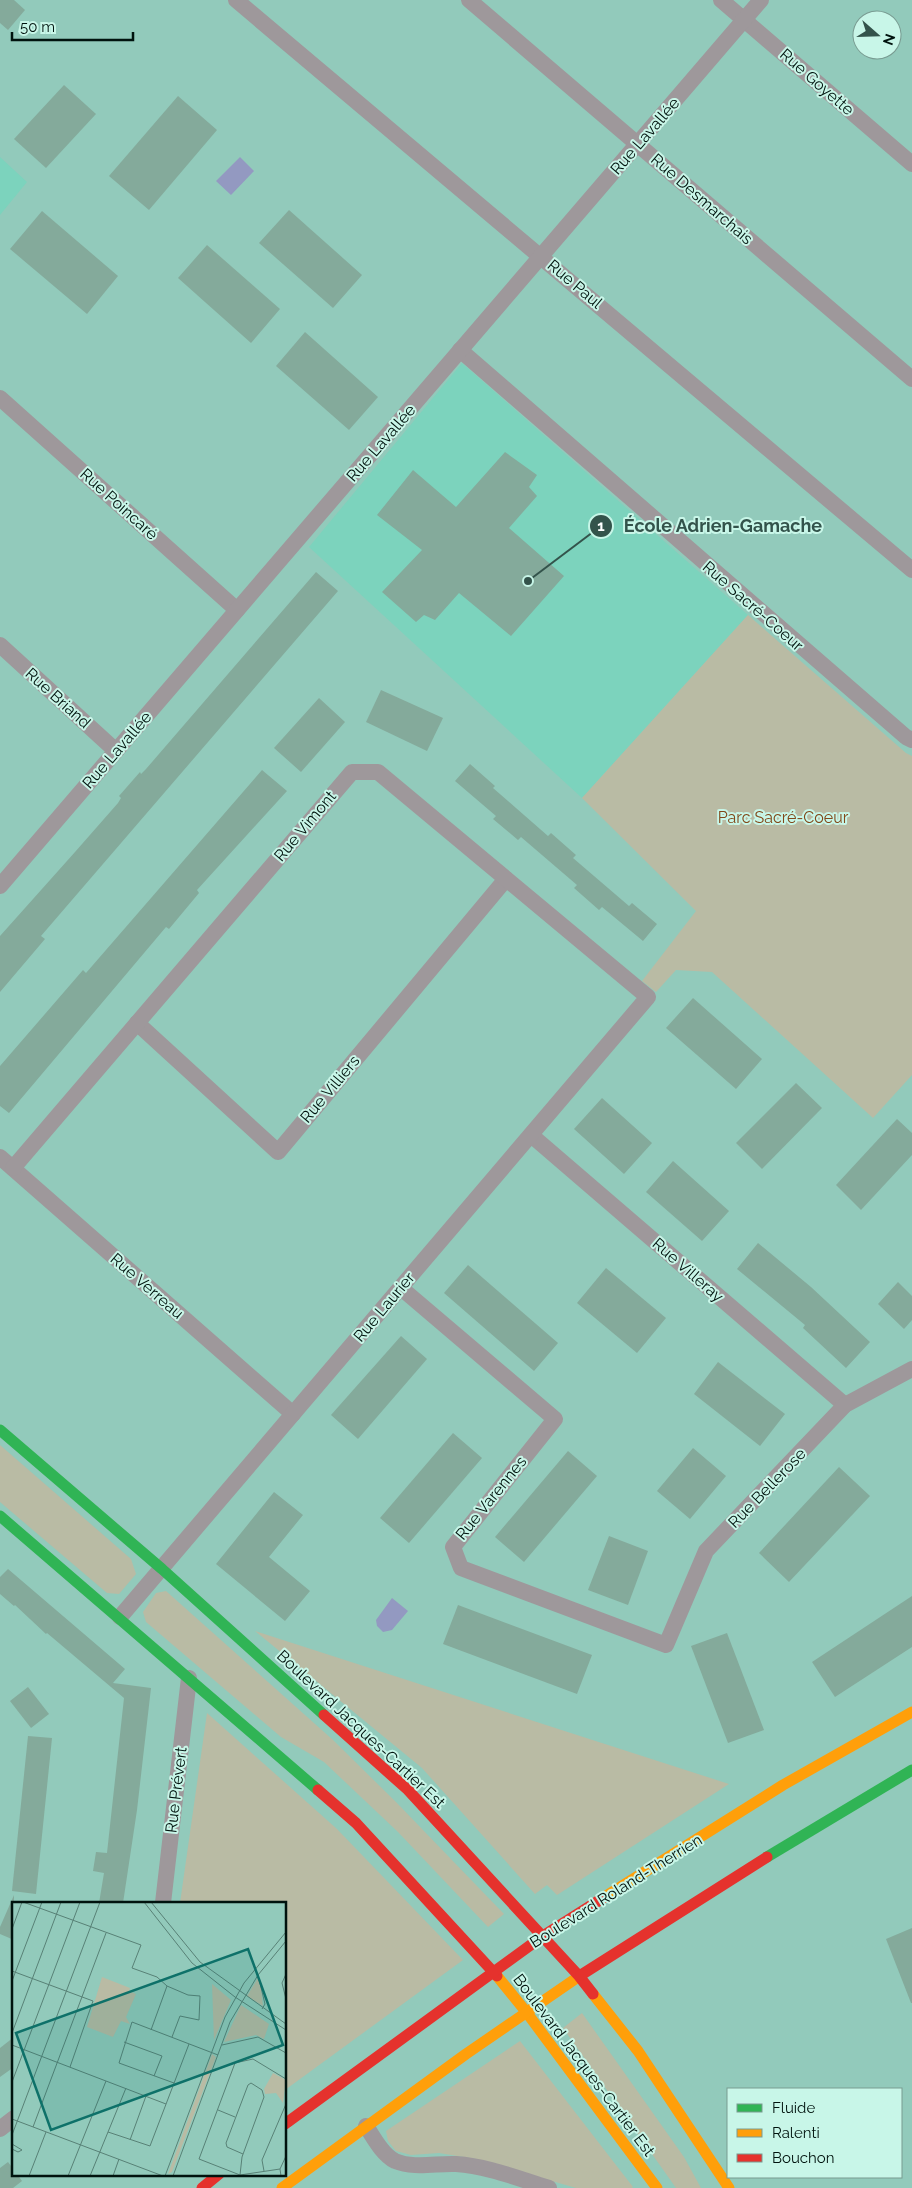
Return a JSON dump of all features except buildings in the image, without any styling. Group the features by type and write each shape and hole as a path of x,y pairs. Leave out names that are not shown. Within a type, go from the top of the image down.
{"main road":[{"name":"Boulevard Jacques-Cartier Est","path":"0,1430 162,1569 408,1790 580,1976 638,2051 729,2188"},
{"name":"Boulevard Jacques-Cartier Est","path":"0,1516 356,1823 493,1971 527,2013 657,2188"},
{"name":"Boulevard Roland-Therrien","path":"286,2123 543,1936 783,1785 912,1712"},
{"path":"282,2188 366,2126 580,1976 816,1827 912,1770"},
{"path":"202,2188 217,2176"}],"street":[{"name":"Rue Paul","path":"236,0 912,570"},
{"name":"Rue Desmarchais","path":"470,0 912,379"},
{"name":"Rue Goyette","path":"721,0 912,164"},
{"name":"Rue Lavallée","path":"0,886 761,0"},
{"name":"Rue Sacré-Coeur","path":"460,350 762,614 906,737 912,740"},
{"name":"Rue Poincaré","path":"0,398 237,610"},
{"name":"Rue Briand","path":"0,645 116,751"},
{"name":"Rue Vimont","path":"13,1168 352,772 378,772 648,998"},
{"name":"Rue Villiers","path":"137,1024 278,1152 506,879"},
{"name":"Rue Laurier","path":"120,1618 648,998"},
{"name":"Rue Villeray","path":"531,1135 845,1405"},
{"name":"Rue Verreau","path":"0,1157 294,1414"},
{"name":"Rue Varennes","path":"401,1288 555,1419 453,1547 461,1568 666,1645"},
{"name":"Rue Bellerose","path":"666,1645 706,1551 845,1405 912,1369"},
{"name":"Rue Prévert","path":"163,1902 189,1678"},
{"path":"0,2129 12,2120"},
{"path":"366,2126 384,2153 396,2161 417,2165 457,2164 490,2170 549,2188"}],"shaded area":[{"path":"0,157 27,182 0,215"},
{"path":"462,363 748,615 582,798 309,547"}],"green space":[{"name":"Parc Sacré-Coeur","path":"748,615 906,753 912,756 912,1075 873,1118 712,972 676,970 656,992 642,981 696,911 582,798"},
{"path":"0,1445 131,1559 136,1574 119,1594 107,1593 0,1502"},
{"path":"166,1591 333,1740 504,1914 488,1927 398,1832 324,1762 281,1737 146,1622 143,1612 156,1593"},
{"path":"255,1631 729,1784 557,1895 547,1885 535,1894 422,1768"},
{"path":"207,1713 337,1829 463,1960 286,2089 286,1902 180,1902"},
{"path":"582,2013 684,2157 701,2188 676,2188 563,2028"},
{"path":"520,2041 632,2188 576,2188 476,2159 439,2153 411,2155 396,2151 388,2141 386,2131"}],"water":[{"path":"240,157 254,171 231,195 216,181"},
{"path":"392,1598 408,1611 392,1630 383,1632 377,1626 376,1620"}],"traffic: fast":[{"path":"0,1430 162,1569 324,1715"},
{"path":"0,1516 318,1790"},
{"path":"767,1857 912,1770"}],"traffic: slow":[{"path":"603,1898 783,1785 912,1712"},
{"path":"282,2188 466,2054 581,1975"},
{"path":"497,1976 527,2013 657,2188"},
{"path":"593,1994 638,2051 729,2188"}],"traffic: jam":[{"path":"324,1715 408,1790 579,1976 593,1994"},
{"path":"318,1790 356,1823 497,1976"},
{"path":"581,1975 767,1857"},
{"path":"286,2123 543,1936 603,1898"},
{"path":"202,2188 217,2176"}],"place":[{"name":"École Adrien-Gamache","path":"528,581"}]}
